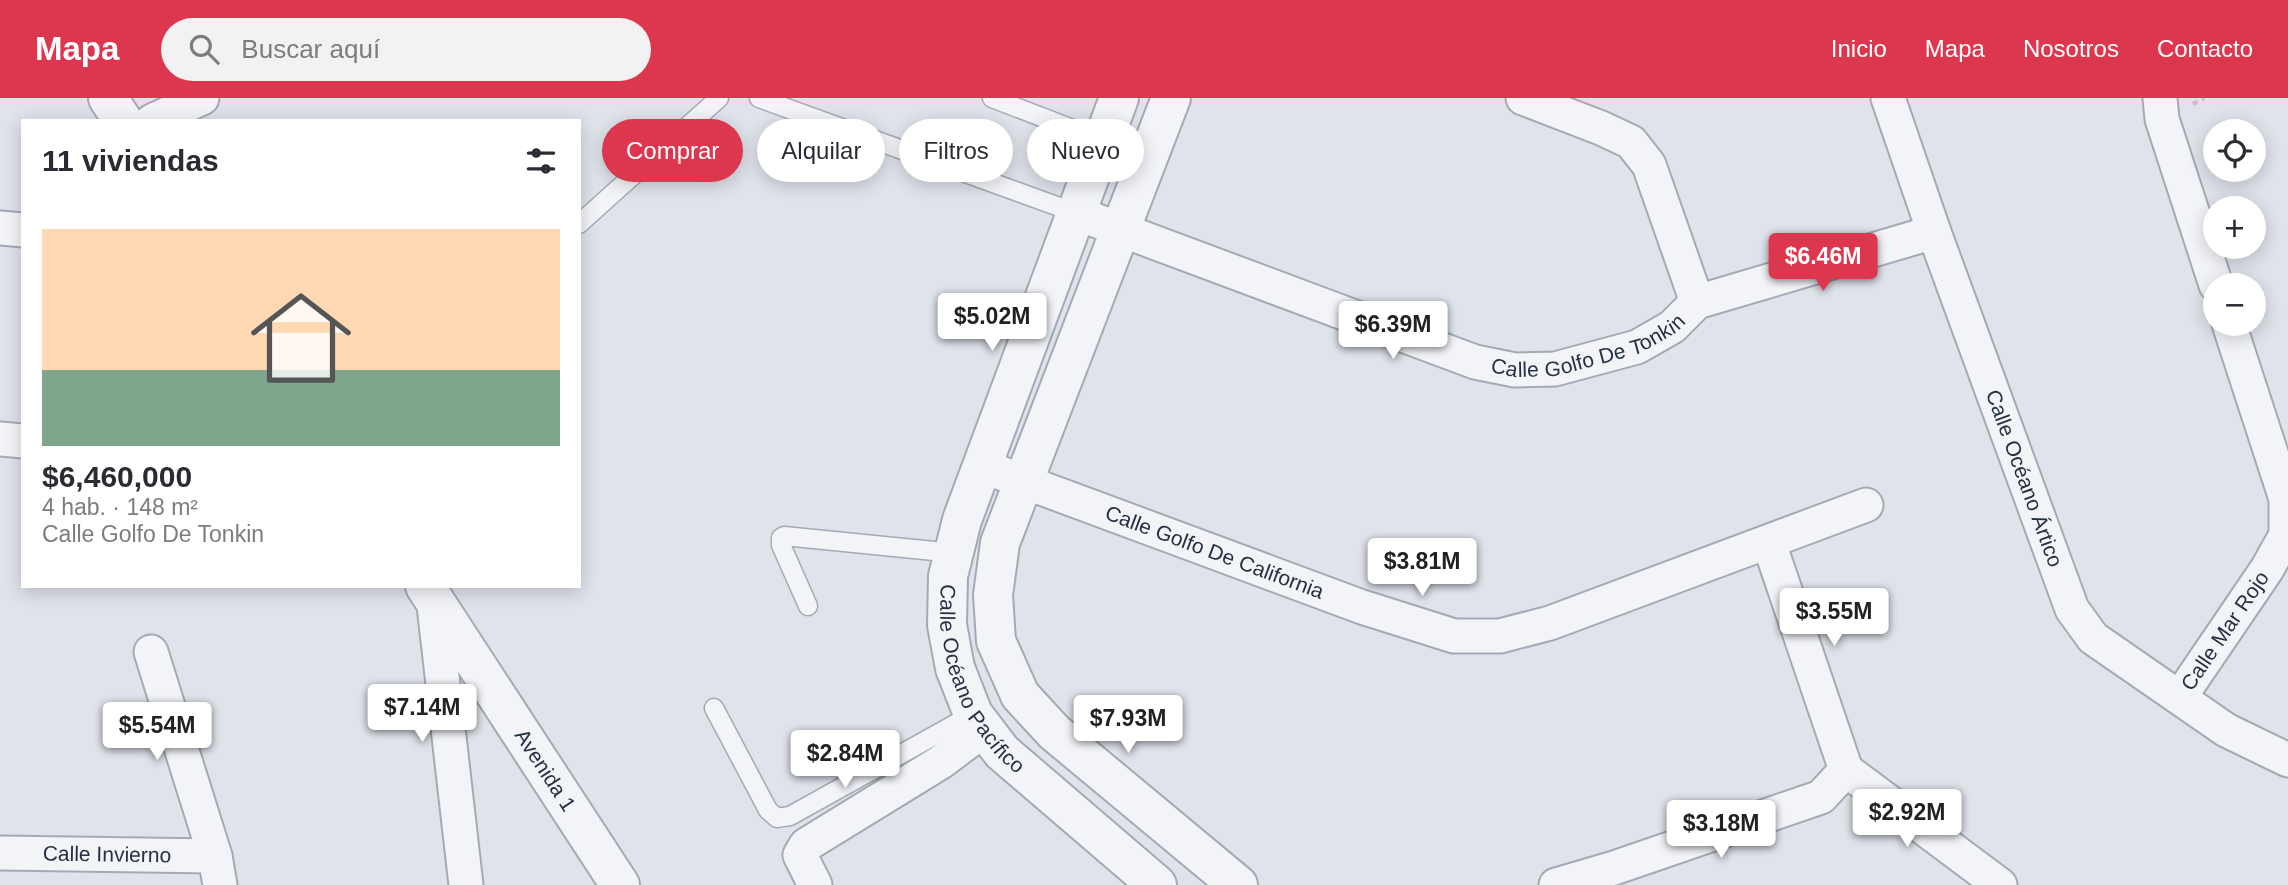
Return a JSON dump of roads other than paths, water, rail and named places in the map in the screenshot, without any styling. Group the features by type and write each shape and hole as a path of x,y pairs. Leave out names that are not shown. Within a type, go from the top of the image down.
{"street":[{"path":"108,98 122,119"},
{"path":"156,119 202,98"},
{"name":"Calle Océano Pacífico","path":"1111,119 1119,98"},
{"name":"Calle Océano Pacífico","path":"1171,98 1000,542 993,595 996,641 1020,695 1054,732 1238,885"},
{"name":"Calle Golfo De Tonkin","path":"1523,98 1631,142 1649,165 1697,302"},
{"name":"Calle Océano Ártico","path":"1888,98 1934,232 2072,609 2093,638 2227,730 2288,760"},
{"path":"2160,98 2162,118 2212,273"},
{"name":"Calle Océano Pacífico","path":"1088,182 962,520 948,576 947,625 955,668 979,722 1002,752 1157,885"},
{"name":"Calle Golfo De Tonkin","path":"1076,213 1475,362 1515,370 1555,369 1637,347 1672,327 1697,302 1934,232"},
{"path":"0,228 21,230"},
{"name":"Calle Mar Rojo","path":"2180,697 2267,569 2286,535 2286,499 2233,336"},
{"path":"0,439 21,441"},
{"name":"Calle Golfo De California","path":"982,466 1362,607 1454,636 1500,636 1550,623 1866,505"},
{"path":"1769,543 1846,770 2000,885"},
{"path":"429,592 466,885"},
{"name":"Avenida 1","path":"429,592 620,885"},
{"path":"151,652 217,871"},
{"path":"815,885 800,855 806,845 941,762 979,722"},
{"path":"1556,885 1624,877 1821,797 1846,770"},
{"name":"Calle Invierno","path":"0,853 217,871"}],"lane":[{"path":"581,222 719,98"},
{"path":"758,98 1076,213"},
{"path":"992,98 1045,119"},
{"path":"1144,157 1148,158"},
{"path":"807,606 780,545 780,538 784,536 954,553"},
{"path":"714,708 768,810 777,817 790,816 979,722"}]}
